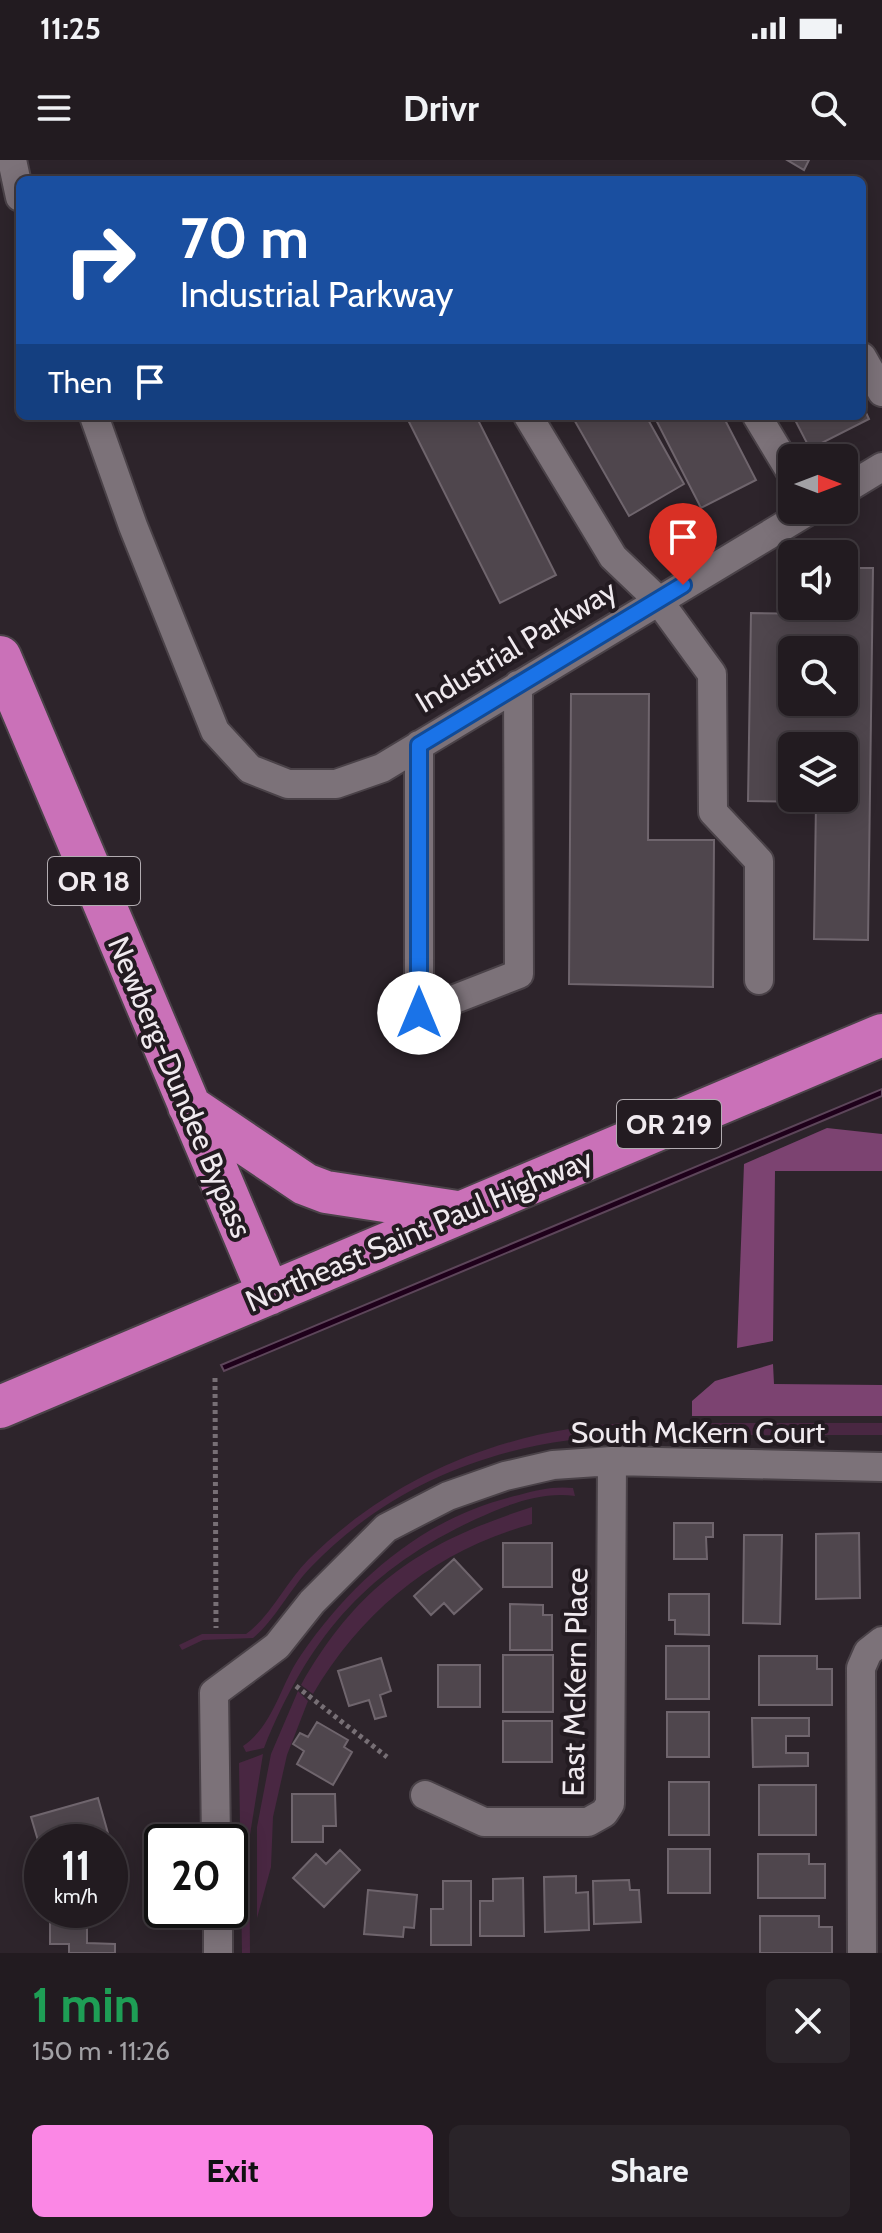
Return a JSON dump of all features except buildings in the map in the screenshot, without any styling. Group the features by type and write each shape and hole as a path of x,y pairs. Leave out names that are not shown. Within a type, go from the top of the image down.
{"highway":[{"name":"Newberg-Dundee Bypass","path":"0,657 269,1294"},
{"name":"Northeast Saint Paul Highway","path":"0,1407 882,1035"},
{"path":"189,1106 305,1184 326,1192 457,1212"}],"street":[{"path":"866,364 882,392"},
{"name":"Industrial Parkway","path":"95,420 133,526 215,731 250,769 288,784 336,784 382,768 786,524"},
{"path":"530,420 613,557 658,600 712,674 713,812 759,861 759,980"},
{"path":"759,420 778,451"},
{"path":"858,482 882,467"},
{"path":"419,745 419,1013 519,974 518,685"},
{"name":"South McKern Court","path":"216,1824 214,1693 277,1646 312,1602 386,1528 448,1496 505,1476 553,1465 612,1461 882,1467"},
{"name":"East McKern Place","path":"425,1795 484,1822 588,1822 604,1813 610,1804 612,1461"},
{"path":"862,1953 861,1668 868,1652 882,1641"},
{"path":"218,1928 218,1953"}],"path":[{"path":"215,1378 216,1628"},
{"path":"296,1686 387,1757"}],"shaded area":[{"path":"882,1089 882,1096 224,1371 221,1365"},
{"path":"827,1128 882,1134 882,1171 775,1171 773,1341 737,1348 744,1164"},
{"path":"773,1364 774,1384 882,1385 882,1416 692,1416 692,1401 715,1381"},
{"path":"631,1423 631,1436 586,1438 499,1455 418,1487 344,1536 311,1567 253,1638 203,1640 182,1650 179,1645 202,1634 246,1634 263,1618 308,1560 378,1503 416,1480 499,1445 542,1434"},
{"path":"696,1423 882,1423 882,1435 696,1435"},
{"path":"573,1488 575,1496 537,1497 476,1519 437,1539 372,1585 322,1640 282,1708 264,1748 246,1752 243,1746 262,1727 301,1655 322,1627 344,1600 395,1554 453,1518 485,1505 539,1490"},
{"path":"532,1507 532,1524 497,1535 434,1567 379,1610 333,1663 313,1694 301,1685 346,1620 397,1571 458,1535"},
{"path":"298,1691 308,1701 287,1755 273,1817 271,1867 257,1918 257,1827 271,1754"},
{"path":"263,1754 249,1841 250,1953 242,1953 242,1928 248,1928 248,1824 240,1824 239,1763"}],"route":[{"path":"419,1013 419,745 683,585"}]}
